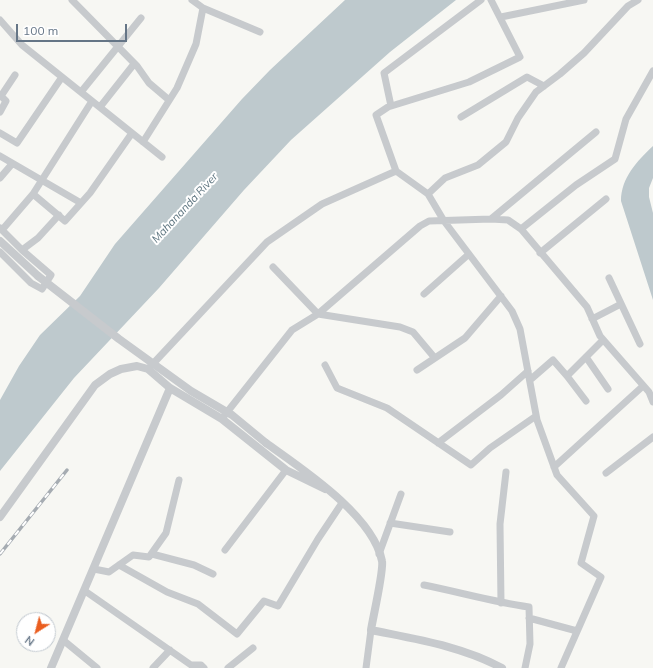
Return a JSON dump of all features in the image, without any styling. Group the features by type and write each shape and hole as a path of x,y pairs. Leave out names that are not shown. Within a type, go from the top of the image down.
{"street":[{"path":"72,0 134,64 149,83 169,100"},
{"path":"192,0 203,8 260,32"},
{"path":"391,106 384,73 481,0"},
{"path":"491,0 502,17 520,57 469,82 391,106 376,115 396,171 428,194 444,221 512,311 520,329 536,416 554,467 558,475 594,516 580,563 600,578 561,668"},
{"path":"502,17 584,0"},
{"path":"624,0 628,6"},
{"path":"428,194 445,178 478,165 506,142 518,118 536,92 584,53 628,6 638,0"},
{"path":"143,142 177,88 196,44 203,8"},
{"path":"81,92 141,18"},
{"path":"1,24 22,45 162,157"},
{"path":"100,107 134,64"},
{"path":"521,229 576,185 615,159 626,119 653,71"},
{"path":"0,112 6,101 1,96 15,75"},
{"path":"0,133 16,143 62,77"},
{"path":"461,117 527,77 544,86"},
{"path":"1,255 31,283 42,289 51,275 22,250 1,229 33,194 92,101"},
{"path":"491,219 596,132"},
{"path":"33,194 65,221 81,203 132,133"},
{"path":"0,156 41,182 81,203"},
{"path":"0,178 12,164"},
{"path":"148,369 267,242 322,204 396,171"},
{"path":"540,252 606,199"},
{"path":"22,250 38,238 59,216"},
{"path":"222,419 292,330 318,314 420,226 429,221 491,219 508,220 521,229 587,307 603,340 649,392 653,402"},
{"path":"0,241 38,276 119,339 191,391 232,415 342,503 363,523 372,535 382,562 366,668"},
{"path":"424,294 469,254"},
{"path":"273,267 318,314 400,327 414,332 434,358"},
{"path":"609,278 640,344"},
{"path":"418,370 465,338 501,296"},
{"path":"592,319 621,304"},
{"path":"567,376 603,340"},
{"path":"586,357 608,389"},
{"path":"530,380 553,360 586,401"},
{"path":"325,365 337,388 387,408 471,465 490,448 536,416"},
{"path":"0,517 95,385 110,374 121,369 137,366 148,369 170,388 222,419 286,470 325,489"},
{"path":"438,443 501,395 528,371"},
{"path":"554,467 643,386"},
{"path":"51,668 170,388"},
{"path":"606,474 653,437"},
{"path":"225,550 286,470"},
{"path":"501,603 500,524 506,472"},
{"path":"94,569 109,572 133,555 149,557 152,554 166,533 179,480"},
{"path":"379,554 401,494"},
{"path":"119,565 167,592 198,604 237,634 264,601 278,606 318,538 342,503"},
{"path":"390,523 450,532"},
{"path":"152,554 194,565 212,574"},
{"path":"424,585 487,598 501,603 529,607 530,644 525,668"},
{"path":"85,591 191,665 201,665 204,668"},
{"path":"529,618 577,631"},
{"path":"371,630 441,645 488,660 502,668"},
{"path":"63,640 97,668"},
{"path":"228,668 253,648"},
{"path":"153,668 170,650"}],"water":[{"name":"Mahananda River","path":"345,0 456,0 390,52 291,140 244,190 159,288 74,378 0,471 0,400 19,366 40,335 80,296 115,244 242,99 270,70"},
{"path":"653,146 653,178 649,188 649,197 653,213 653,300 621,201 624,185 631,170"}],"railway":[{"path":"0,554 67,470"}]}
